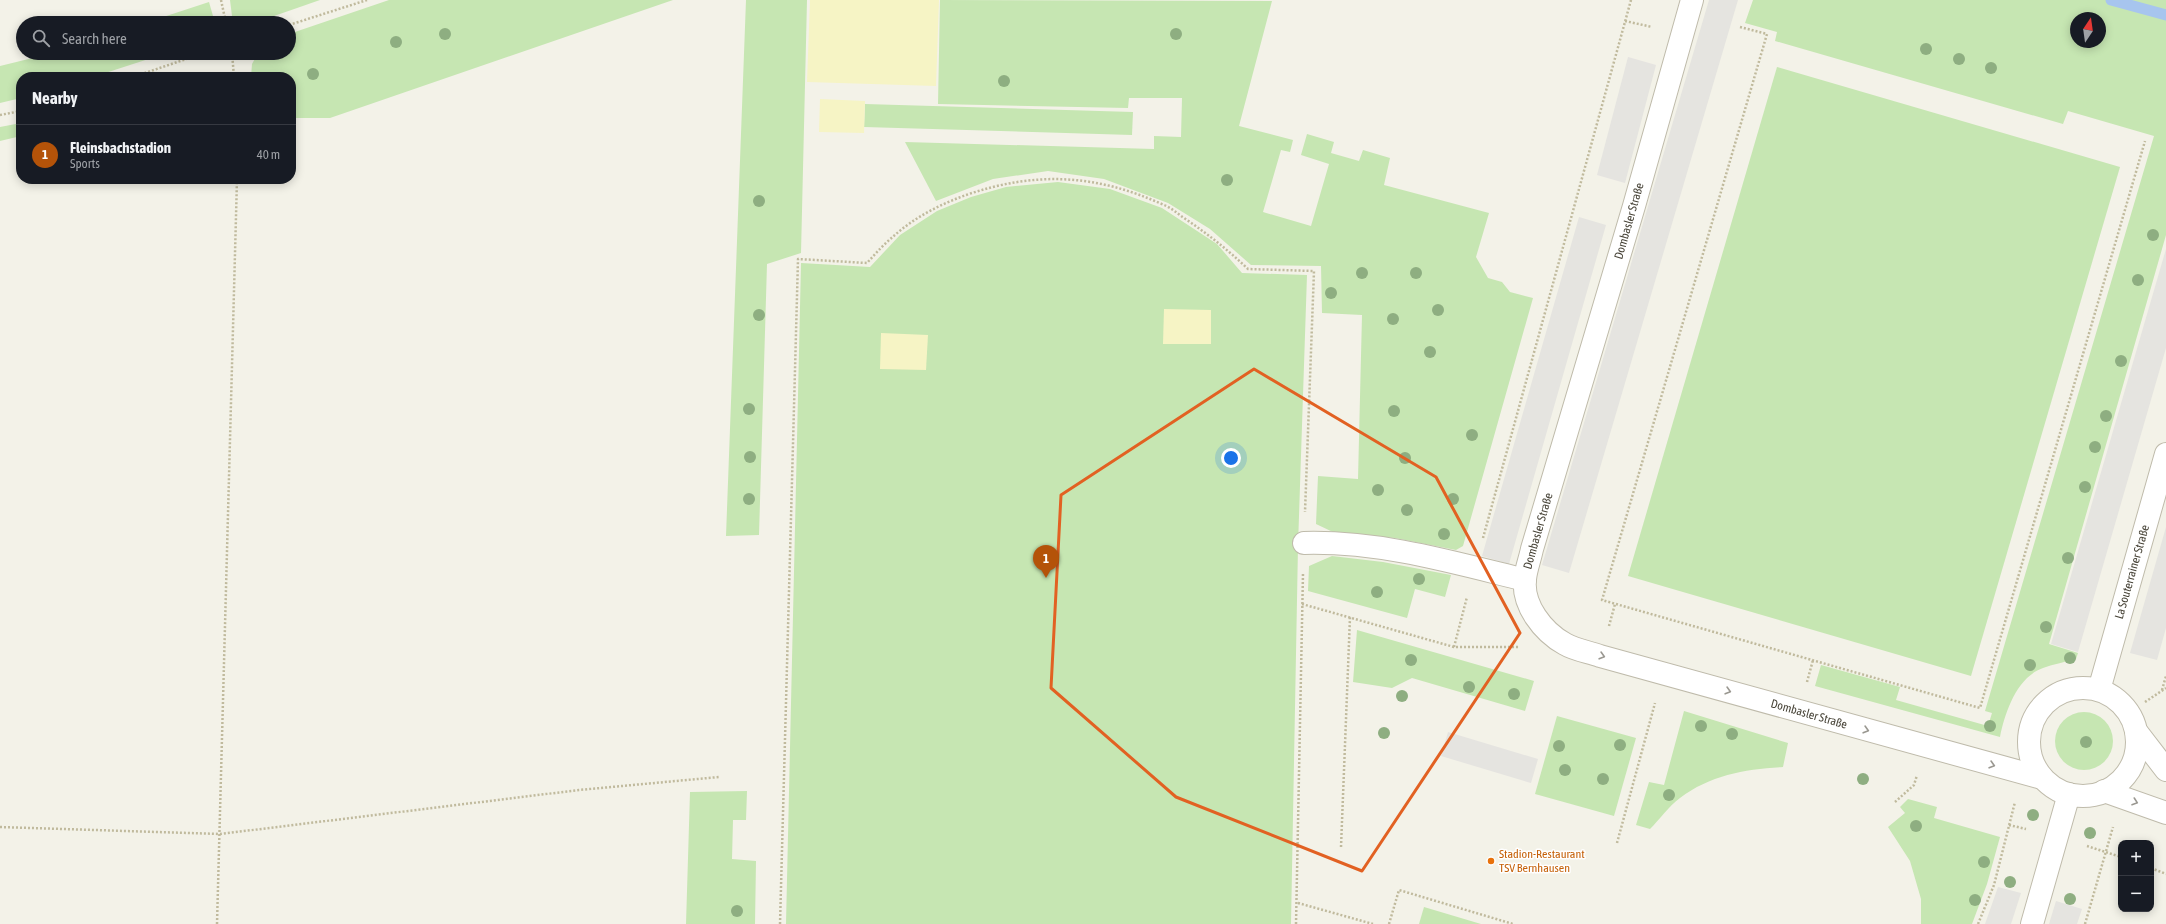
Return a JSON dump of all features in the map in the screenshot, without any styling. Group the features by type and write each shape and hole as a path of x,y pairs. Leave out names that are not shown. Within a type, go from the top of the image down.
{"street":[{"name":"Dombasler Straße","path":"1692,0 1634,206 1532,549 1525,580 1528,600 1534,616 1549,632 1565,644 2042,778"},
{"name":"La Souterrainer Straße","path":"2099,690 2166,454"},
{"path":"1304,543 1333,542 1406,551 1525,580"},
{"path":"2166,770 2136,731 2129,713 2116,699 2099,690 2079,688 2060,693 2043,704 2032,721 2028,740 2032,760 2042,778 2054,788 2069,794 2087,796 2114,795 2166,813"},
{"path":"2114,795 2119,781 2131,767 2136,750 2136,731"},
{"path":"2032,924 2069,794"}],"path":[{"path":"221,0 224,16"},
{"path":"296,23 367,0"},
{"path":"1454,647 1474,568 1631,0"},
{"path":"1740,27 1767,34 1602,600 1980,708 2145,141"},
{"path":"148,72 183,60"},
{"path":"233,60 234,72"},
{"path":"0,115 16,112"},
{"path":"780,924 798,259 867,263 895,235 916,220 949,201 994,186 1038,178 1077,180 1117,187 1165,205 1219,241 1248,269 1314,271 1302,604 1298,903 1296,924"},
{"path":"217,924 237,184"},
{"path":"1302,604 1454,647 1522,647"},
{"path":"1608,630 1615,604"},
{"path":"1341,847 1350,617"},
{"path":"1805,688 1813,660"},
{"path":"2162,690 2166,676"},
{"path":"1617,843 1656,702"},
{"path":"0,827 220,834 571,791 719,777"},
{"path":"1895,802 1914,785"},
{"path":"2085,924 2106,851 2114,795"},
{"path":"1978,924 1994,885 2017,796"},
{"path":"2106,851 2118,856"},
{"path":"2154,869 2166,874"},
{"path":"1389,924 1399,890 1513,924"},
{"path":"1298,903 1373,924"}],"highlighted area":[{"path":"1254,369 1436,477 1520,633 1362,871 1176,797 1051,688 1061,495"}],"green space":[{"path":"230,0 320,0 274,16 232,16"},
{"path":"389,0 673,0 330,118 296,118 296,72 251,72 252,64 254,60 296,60 296,32"},
{"path":"746,0 807,0 801,253 767,264 759,535 726,536"},
{"path":"940,0 1272,1 1239,126 1293,140 1290,152 1281,150 1263,212 1311,226 1329,164 1301,155 1307,134 1334,142 1331,153 1359,161 1363,150 1390,158 1384,185 1489,213 1476,257 1488,278 1502,282 1510,292 1533,298 1463,546 1456,550 1395,538 1335,533 1316,524 1318,476 1358,479 1362,315 1322,313 1321,266 1251,265 1210,229 1168,203 1104,179 1048,171 993,179 936,201 905,142 1154,149 1154,136 1181,137 1182,98 1129,98 1128,108 938,104"},
{"path":"1753,0 2166,0 2166,235 2049,644 2078,653 2076,659 2043,668 2026,679 2019,687 2009,707 2000,737 1815,686 1821,665 1900,687 1896,700 1988,726 1992,713 1985,711 2154,136 2068,111 2063,124 1775,41 1777,32 1745,23"},
{"path":"209,2 213,16 166,16"},
{"path":"24,60 145,60 108,72 16,72 16,99 0,103 0,66"},
{"path":"1777,67 2120,167 1971,676 1628,576"},
{"path":"865,104 1133,112 1132,135 864,127"},
{"path":"16,124 16,137 0,141 0,127"},
{"path":"1058,182 1110,189 1162,208 1217,244 1242,273 1307,275 1298,546 1291,924 786,924 801,263 870,267 900,235 937,211 971,197 1006,187"},
{"path":"1332,556 1383,562 1451,575 1445,597 1415,589 1407,618 1308,591 1309,566"},
{"path":"1357,630 1534,681 1525,711 1412,678 1392,688 1353,682"},
{"path":"1684,711 1788,743 1783,767 1756,769 1716,779 1692,790 1676,801 1650,829 1636,825 1649,782 1664,785"},
{"path":"2084,712 2095,714 2108,725 2111,730 2113,741 2111,752 2100,765 2095,768 2084,770 2073,768 2060,757 2057,752 2055,741 2057,730 2068,717 2073,714"},
{"path":"1557,716 1636,738 1614,816 1535,794"},
{"path":"747,791 746,820 733,820 732,859 756,861 755,924 686,924 690,792"},
{"path":"1908,799 1937,807 1934,818 2000,837 1987,884 1972,924 1921,924 1921,899 1910,861 1888,827 1905,813 1900,807"},
{"path":"1424,907 1481,924 1419,924"}],"sand":[{"path":"810,0 939,0 936,86 807,82"},
{"path":"820,99 865,101 864,133 819,132"},
{"path":"1164,309 1211,310 1211,344 1163,344"},
{"path":"881,333 928,335 926,370 880,369"}],"shaded area":[{"path":"1709,0 1738,0 1569,573 1542,565"},
{"path":"1628,57 1656,65 1625,183 1597,175"},
{"path":"1579,217 1606,225 1509,564 1482,556"},
{"path":"2166,249 2166,348 2078,652 2051,644"},
{"path":"2166,527 2166,628 2157,660 2130,653"},
{"path":"1448,732 1538,759 1531,783 1441,756"},
{"path":"1998,887 2021,893 2011,924 1985,924"},
{"path":"2056,901 2082,909 2077,924 2049,924"}],"waterway":[{"path":"2111,0 2166,15"}],"place":[{"name":"Fleinsbachstadion","path":"1046,578"},
{"name":"Stadion-Restaurant TSV Bernhausen","path":"1491,861"}]}
